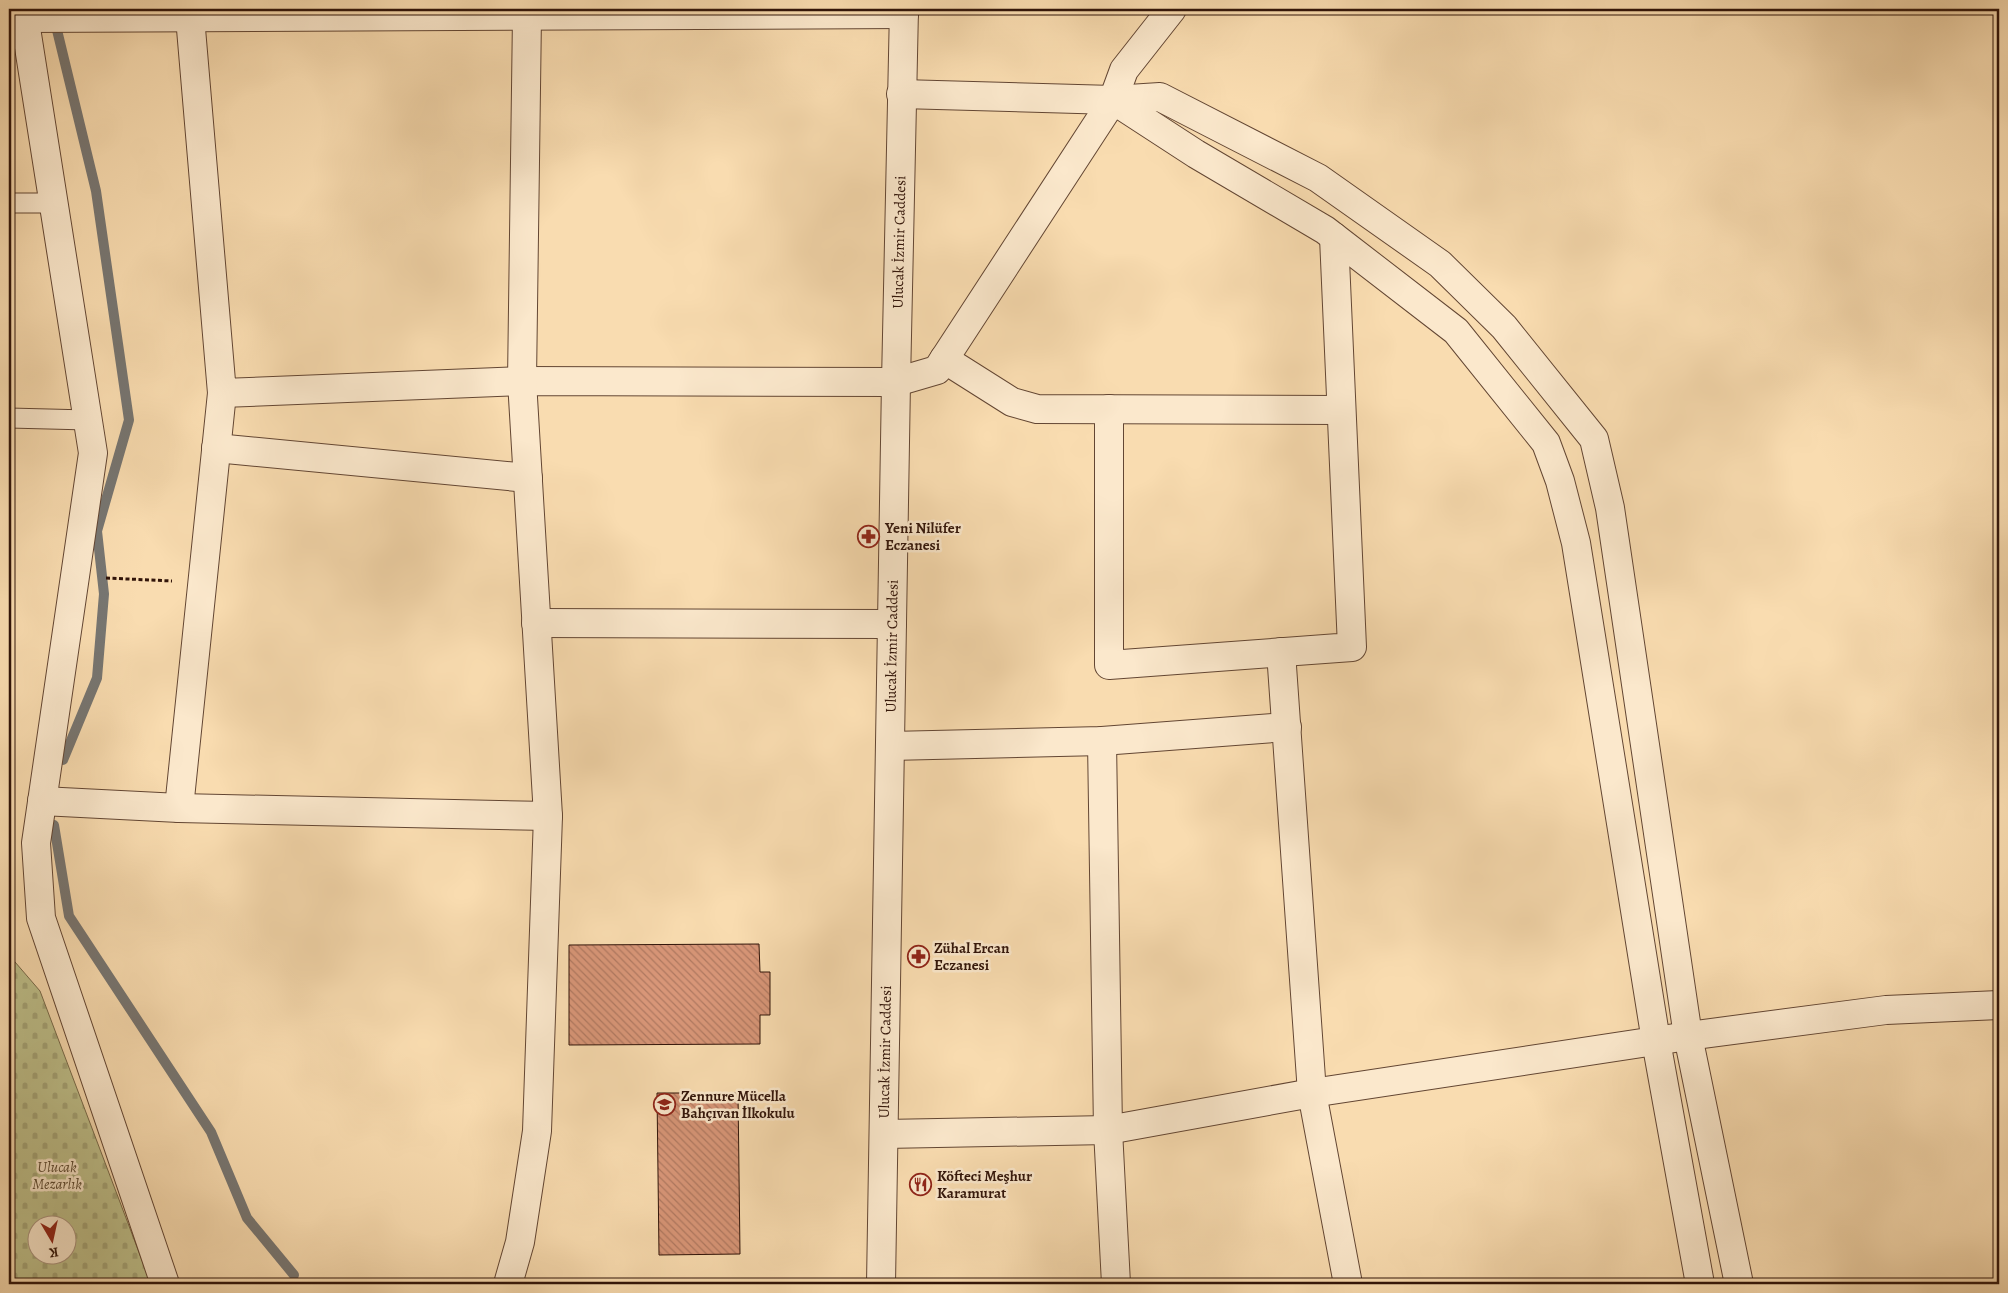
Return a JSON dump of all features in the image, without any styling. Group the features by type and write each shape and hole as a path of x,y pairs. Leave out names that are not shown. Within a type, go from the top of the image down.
{"street":[{"path":"222,393 522,381 896,382 937,370 1113,100 1124,70 1172,9"},
{"path":"165,1284 41,918 36,843 94,452 24,13 190,16 477,12 527,15 904,11"},
{"name":"Ulucak İzmir Caddesi","path":"881,1284 904,11"},
{"path":"508,1284 520,1242 537,1131 548,816 522,381 527,15"},
{"path":"179,808 222,393 190,16"},
{"path":"902,94 1113,100 1160,97 1318,178 1440,264 1504,327 1594,439 1610,508 1688,1036 1739,1284"},
{"path":"1113,100 1334,237 1456,331 1546,443 1560,482 1576,543 1656,1041 1700,1284"},
{"path":"1109,409 1109,665 1352,647 1334,237 1355,204"},
{"path":"944,359 1012,402 1037,409 1341,410"},
{"path":"216,448 528,478"},
{"path":"536,623 892,624"},
{"path":"1281,652 1312,1093 1348,1284"},
{"path":"890,746 1102,741 1287,727"},
{"path":"1102,741 1108,1130 1116,1284"},
{"path":"42,801 179,808 548,816"},
{"path":"884,1134 1108,1130 1312,1093 1688,1036 1886,1010 1999,1005"}],"lane":[{"path":"9,203 54,203"},
{"path":"9,418 88,420"}],"green space":[{"name":"Ulucak Mezarlık","path":"9,955 40,991 151,1284 9,1284"}],"building":[{"path":"759,944 760,972 770,972 770,1015 760,1015 760,1044 569,1045 569,945"},
{"path":"657,1093 738,1093 740,1254 659,1255"}],"waterway":[{"path":"56,26 96,191 129,420 97,531 104,594 97,678 63,760"},
{"path":"54,825 69,916 211,1132 247,1218 294,1275"}],"place":[{"name":"Yeni Nilüfer Eczanesi","path":"869,537"},
{"name":"Zühal Ercan Eczanesi","path":"918,957"},
{"name":"Zennure Mücella Bahçıvan İlkokulu","path":"665,1105"},
{"name":"Köfteci Meşhur Karamurat","path":"921,1185"}]}
